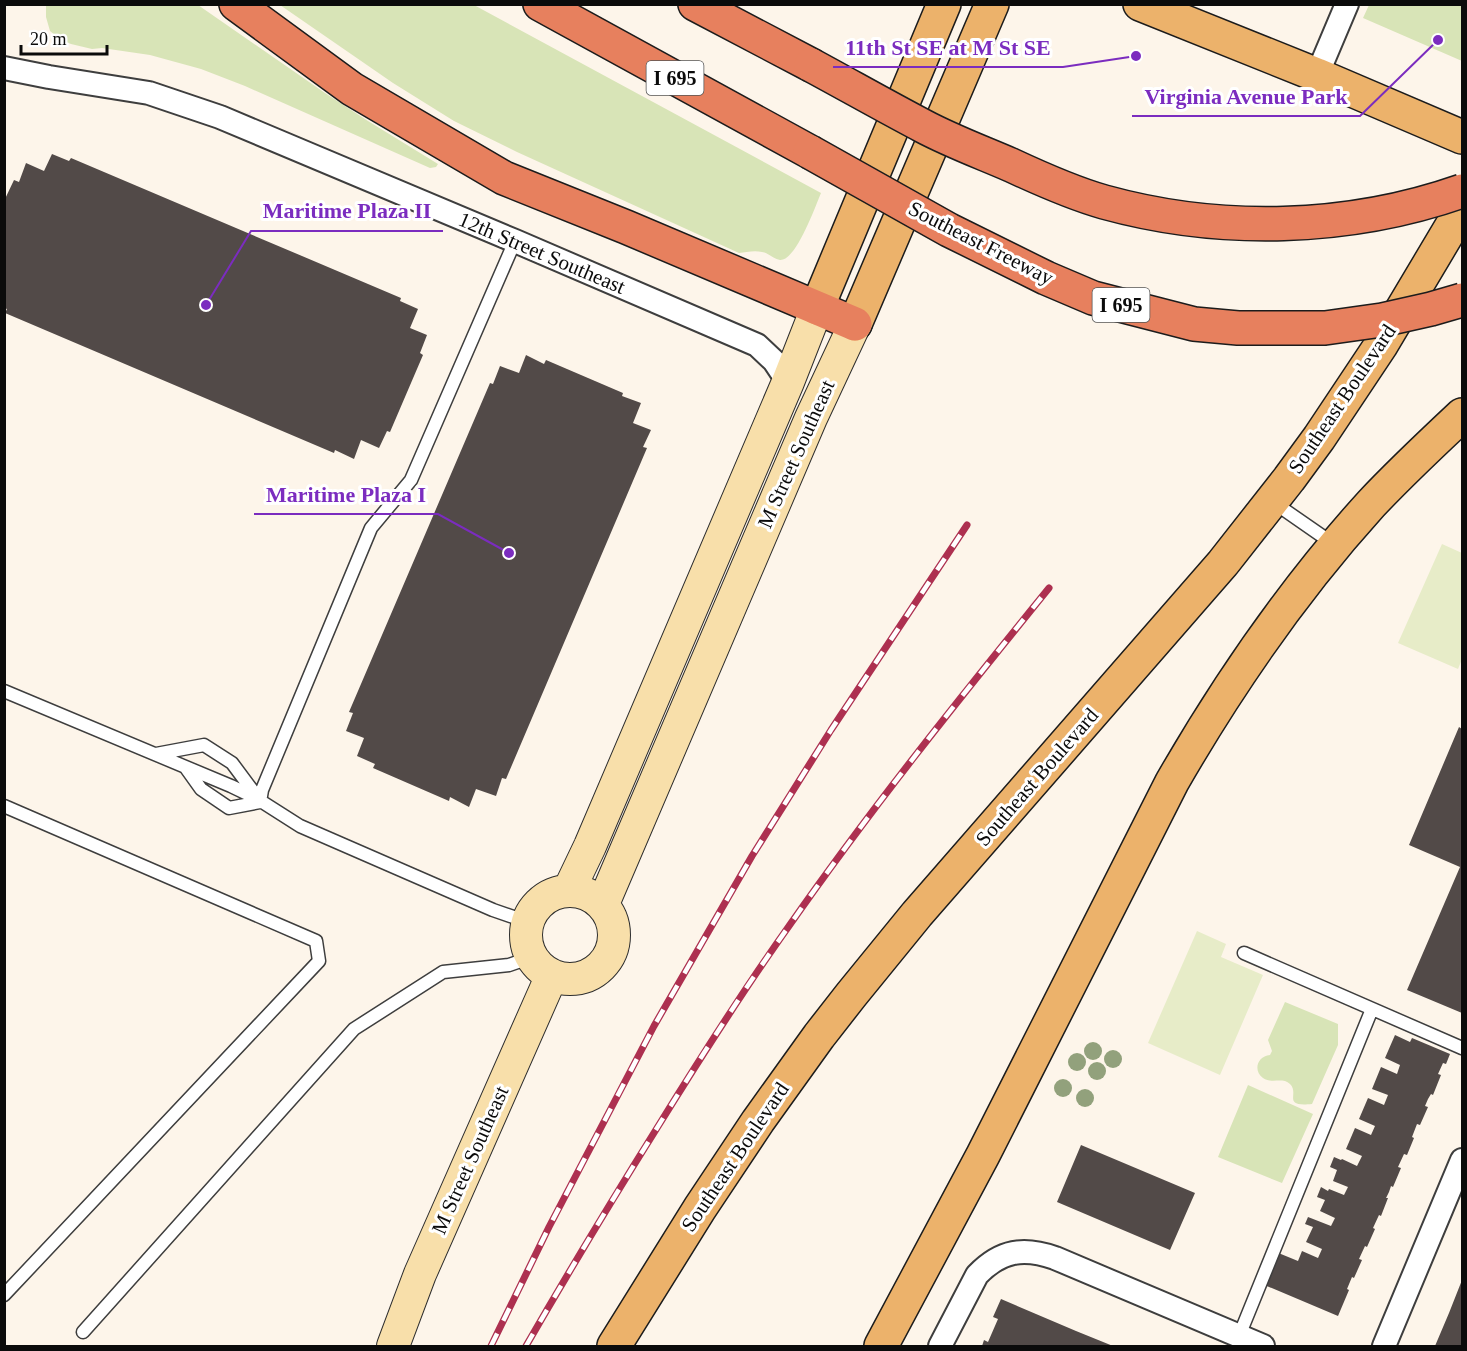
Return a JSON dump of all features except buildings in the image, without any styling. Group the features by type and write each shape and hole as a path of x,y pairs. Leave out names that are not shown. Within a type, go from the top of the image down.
{"highway":[{"path":"236,4 352,89 504,178 855,324"},
{"name":"Southeast Freeway","path":"540,4 949,230 1046,278 1093,298 1194,324 1238,328 1325,328 1382,320 1462,300"},
{"path":"695,4 925,127 1053,184 1102,202 1198,220 1240,224 1288,224 1396,211 1462,191"}],"main road":[{"name":"M Street Southeast","path":"817,308 944,4"},
{"name":"M Street Southeast","path":"855,324 992,4"},
{"path":"1140,4 1317,75 1462,137"},
{"name":"Southeast Boulevard","path":"614,1347 694,1217 752,1129 844,1003 917,914 1223,563 1319,438 1386,336 1462,209"},
{"path":"882,1344 983,1155 1177,773 1197,738 1255,650 1335,545 1398,476 1462,415"}],"street":[{"path":"1317,75 1347,4"},
{"name":"12th Street Southeast","path":"4,68 149,93 220,117 757,345 774,361 788,382"},
{"name":"M Street Southeast","path":"569,890 590,846 788,382 817,308"},
{"name":"M Street Southeast","path":"603,904 811,418 855,324"},
{"path":"569,890 582,892 603,904 611,916 614,943 601,967 578,979 565,979 542,966 528,946 526,934 534,909 543,899 556,892 569,890"},
{"name":"M Street Southeast","path":"393,1347 542,966"},
{"path":"1384,1347 1462,1160"},
{"path":"940,1347 978,1275 996,1259 1019,1252 1043,1254 1055,1258 1263,1347"}],"lane":[{"path":"260,802 262,790 371,528 411,480 515,241"},
{"path":"1272,501 1335,545"},
{"path":"4,691 231,786 256,798 300,826 493,910 528,922"},
{"path":"155,754 204,745 232,763 260,802"},
{"path":"185,767 201,789 229,808 260,802"},
{"path":"4,806 316,941 319,961 4,1295"},
{"path":"1244,953 1462,1048"},
{"path":"83,1332 354,1029 443,972 509,965 542,966"},
{"path":"1239,1336 1372,1009"},
{"path":"624,1347 646,1296"}],"green space":[{"path":"46,5 198,5 325,93 438,164 430,168 245,86 201,69 150,55 102,48 92,49 61,40 50,31 46,17"},
{"path":"280,5 474,5 821,193 804,232 786,258 780,260 759,251 739,253 454,121 393,83"},
{"path":"1369,5 1462,5 1462,61 1363,18"},
{"path":"1442,544 1462,553 1462,659 1458,669 1398,643"},
{"path":"1197,931 1226,944 1221,957 1263,975 1220,1075 1148,1043"},
{"path":"1285,1002 1338,1024 1338,1045 1312,1104 1297,1104 1294,1102 1293,1088 1290,1084 1284,1081 1266,1080 1258,1072 1259,1061 1270,1055 1272,1051 1268,1040"},
{"path":"1248,1085 1313,1114 1282,1183 1218,1157"}],"railway":[{"path":"491,1346 549,1227 654,1026 752,856 831,730 967,525"},
{"path":"526,1346 673,1103 721,1026 772,951 883,797 1049,588"}],"place":[{"name":"Virginia Avenue Park","path":"1438,40"},
{"name":"11th St SE at M St SE","path":"1136,56"},
{"name":"Maritime Plaza II","path":"206,305"},
{"name":"Maritime Plaza I","path":"509,553"}]}
